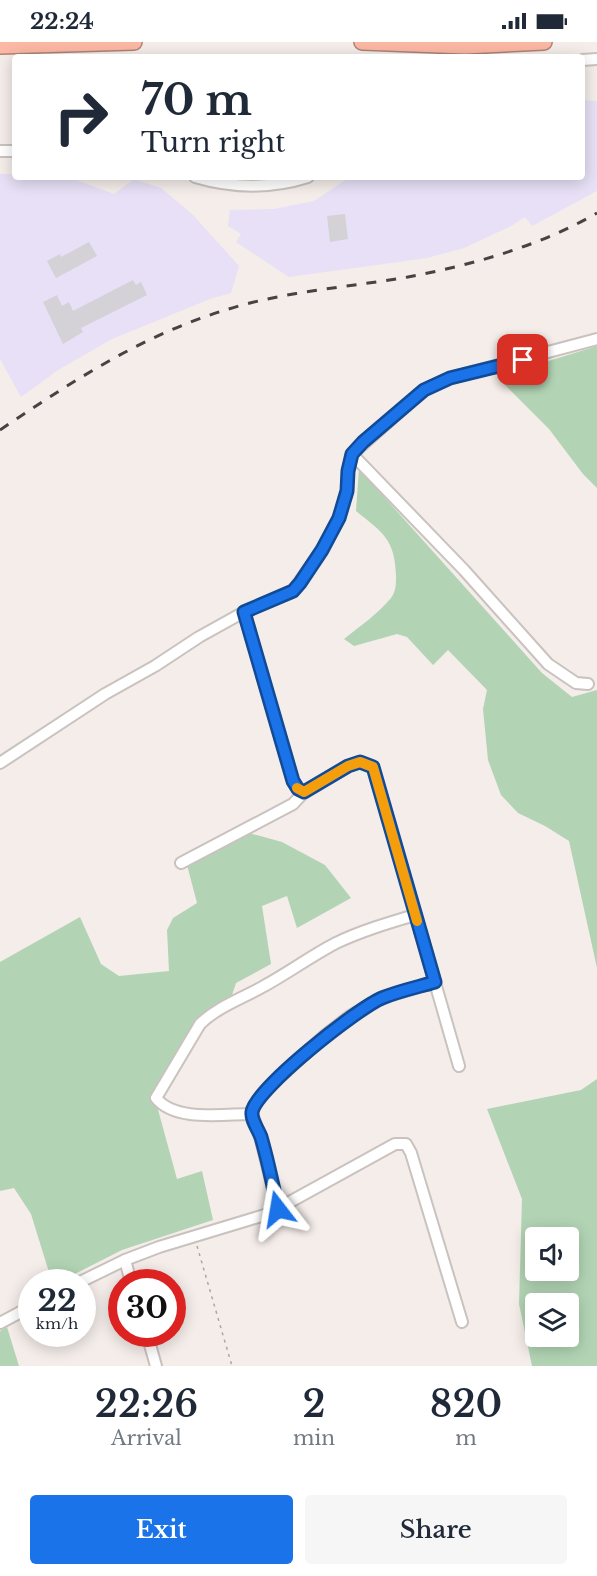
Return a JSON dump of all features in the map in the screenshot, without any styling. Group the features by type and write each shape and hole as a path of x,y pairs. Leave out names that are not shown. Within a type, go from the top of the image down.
{"highway":[{"path":"0,46 134,42"},
{"path":"362,42 465,46 544,42"}],"street":[{"path":"204,180 214,183 254,186 276,185 296,180"},
{"path":"0,764 105,694 244,612 293,591 322,550 339,518 347,491 352,454 424,390 450,378 597,339"},
{"path":"352,454 464,570 548,664 576,683 588,684"},
{"path":"244,612 293,781 298,789 304,792"},
{"path":"181,863 293,804 304,792 348,766 360,762 373,767 459,1066"},
{"path":"252,1114 186,1114 172,1110 156,1098 200,1024 210,1014 273,981 298,963 337,943 364,931 415,915"},
{"path":"278,1209 260,1136 252,1114 254,1106 263,1093 323,1037 350,1016 381,998 435,982"},
{"path":"96,1274 125,1260 194,1235 278,1209 395,1144 406,1144 411,1153 462,1322"},
{"path":"125,1260 127,1269"},
{"path":"0,1323 18,1313"},
{"path":"151,1347 156,1366"}],"path":[{"path":"194,1235 232,1366"}],"shaded area":[{"path":"585,100 597,101 597,191 532,226 525,217 464,248 427,258 289,277 236,242 241,234 228,226 230,210 274,209 314,201 346,180 585,180"},
{"path":"0,174 12,174 12,180 76,180 114,194 133,180 161,188 192,214 239,266 231,293 210,299 112,339 58,370 21,397 0,359"}],"green space":[{"path":"597,346 597,488 583,474 549,429 497,377"},
{"path":"359,469 542,673 572,697 597,690 597,968 569,841 518,813 501,795 488,760 483,709 487,690 448,650 433,665 407,637 397,634 354,646 344,639 386,604 393,595 396,585 395,563 390,545 380,531 356,511"},
{"path":"249,833 282,842 325,865 351,898 297,928 287,896 262,906 271,964 236,983 232,995 199,1020 154,1095 177,1179 202,1171 213,1220 122,1250 85,1269 48,1269 31,1214 14,1188 0,1191 0,962 80,917 101,964 119,976 169,971 167,930 173,918 197,903 187,865"},
{"path":"597,1079 597,1366 532,1366 528,1347 579,1347 579,1293 525,1293 525,1333 519,1304 522,1199 487,1109 581,1090"},
{"path":"7,1327 19,1366 0,1366 0,1331"}],"building":[{"path":"345,214 348,239 330,242 327,216"},
{"path":"89,242 97,256 56,278 47,261 60,254 61,257"},
{"path":"133,280 136,285 141,282 147,295 81,328 83,332 63,344 43,302 57,295 62,306 69,302 73,311"}],"railway":[{"path":"0,430 60,390 119,355 215,313 309,291 408,277 457,267 529,245 597,213"}],"slow traffic":[{"path":"297,788 304,792 348,766 360,762 373,767 417,921"}],"route":[{"path":"278,1209 260,1136 252,1114 254,1106 263,1093 323,1037 350,1016 381,998 435,982 373,767 360,762 348,766 304,792 298,789 293,781 244,612 293,591 300,583 322,550 339,518 347,491 352,454 363,442 424,390 450,378 523,360"}]}
